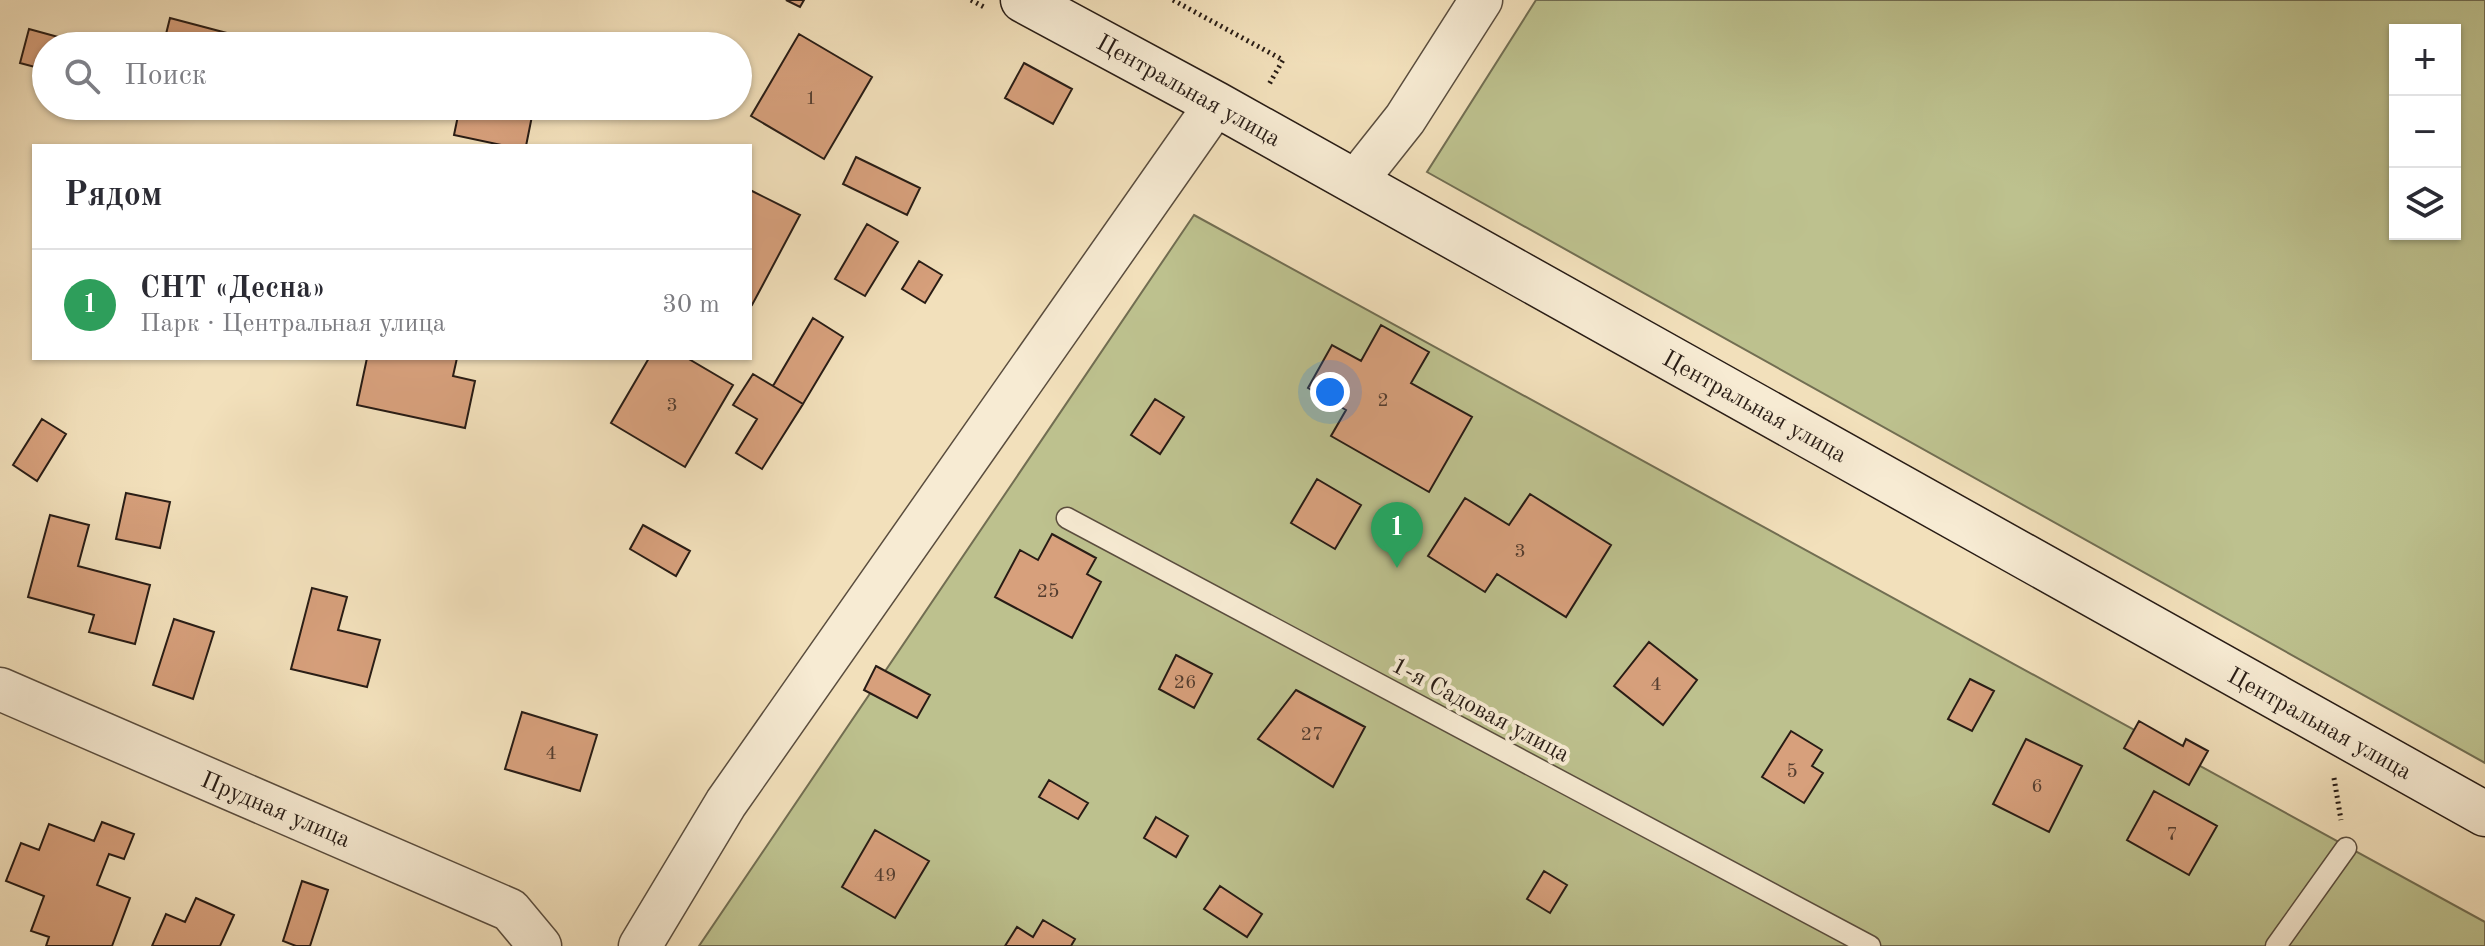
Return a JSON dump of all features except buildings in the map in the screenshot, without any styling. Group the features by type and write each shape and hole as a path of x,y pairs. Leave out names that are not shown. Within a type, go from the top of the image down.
{"street":[{"name":"Центральная улица","path":"1023,0 1216,104 2485,814"},
{"path":"1355,182 1405,119 1481,0"},
{"path":"640,946 726,803 1216,104"},
{"name":"Прудная улица","path":"0,689 510,910 540,946"}],"lane":[{"name":"1-я Садовая улица","path":"1067,518 1870,946"},
{"path":"2276,946 2346,848"}],"path":[{"path":"1173,0 1283,60"},
{"path":"2326,726 2346,848"}],"green space":[{"path":"1536,0 2485,0 2485,763 1427,172"},
{"path":"1194,215 2485,922 2485,946 699,946"}],"place":[{"name":"СНТ «Десна»","path":"1397,568"}]}
